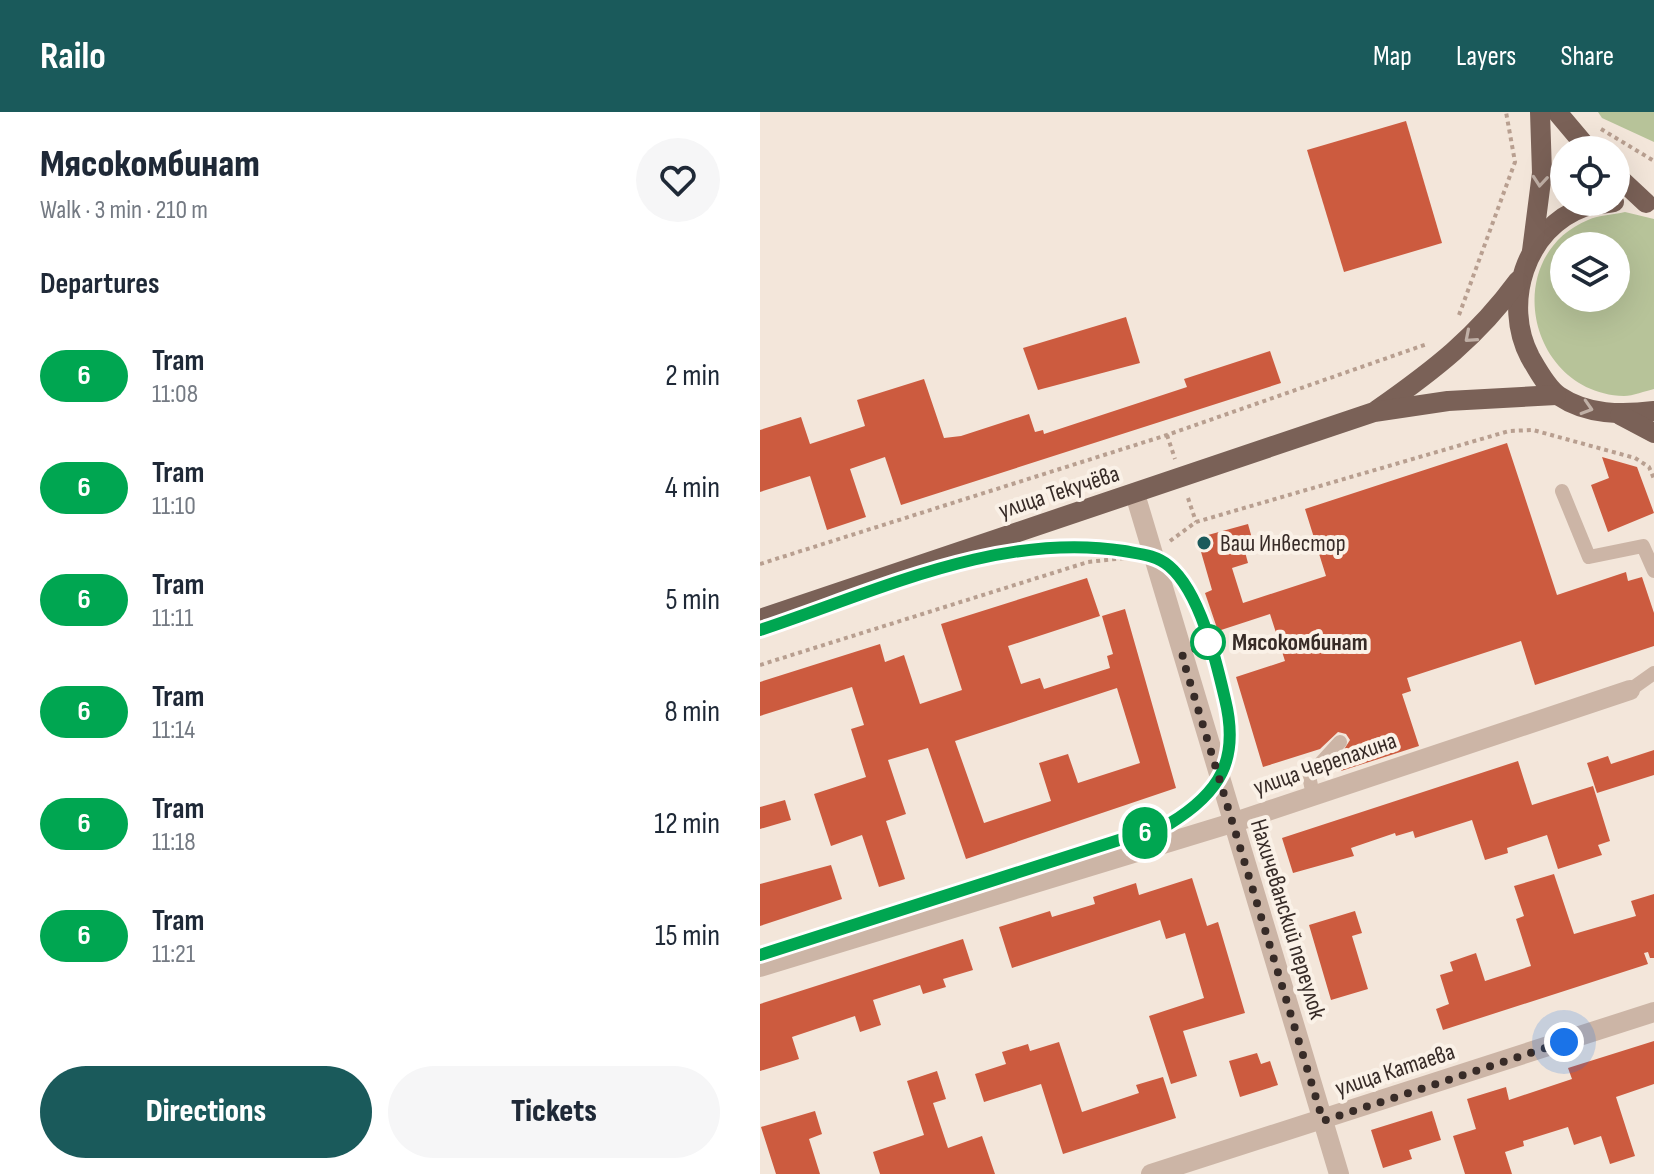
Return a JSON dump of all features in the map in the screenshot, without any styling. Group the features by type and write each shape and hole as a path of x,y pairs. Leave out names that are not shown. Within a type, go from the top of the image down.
{"main road":[{"path":"1540,112 1542,173 1532,251 1521,278 1516,308 1525,347 1556,395 1593,410 1620,415 1654,411"},
{"path":"1557,112 1577,136"},
{"path":"1630,187 1650,204"},
{"path":"1630,199 1650,204"},
{"path":"1532,251 1557,223 1568,216"},
{"name":"улица Текучёва","path":"1374,412 1429,373 1488,322 1521,278"},
{"name":"улица Текучёва","path":"760,619 1374,412 1448,401 1556,395"},
{"path":"1620,415 1654,433"}],"street":[{"name":"Нахичеванский переулок","path":"1135,494 1151,556 1339,1174"},
{"name":"улица Черепахина","path":"760,967 1232,823 1630,690"},
{"name":"улица Катаева","path":"1151,1174 1654,1012"}],"lane":[{"path":"1562,491 1589,557 1643,546 1654,571"},
{"path":"1630,690 1654,673"},
{"path":"1313,795 1309,776 1340,742"}],"path":[{"path":"1458,316 1515,162 1506,112"},
{"path":"1596,121 1602,130 1654,161"},
{"path":"760,564 1167,435 1438,340"},
{"path":"760,665 1088,562 1151,556 1196,522 1509,431 1533,430 1635,458 1649,467 1654,479"}],"green space":[{"path":"1598,112 1654,112 1654,142 1602,118"},
{"path":"1630,213 1654,219 1654,389 1624,396 1591,389 1565,372 1547,349 1537,321 1535,291 1543,263 1550,253 1550,312 1630,312 1630,232 1569,232 1597,217 1630,216"}],"building":[{"path":"1406,121 1442,243 1344,272 1307,150"},
{"path":"1126,317 1140,363 1038,390 1023,348"},
{"path":"1270,351 1281,383 901,505 885,457 850,469 866,517 827,530 810,476 760,492 760,430 801,417 810,444 865,426 857,400 924,379 944,438 961,436 1029,414 1035,432 1043,430 1044,434 1187,387 1184,379"},
{"path":"1507,443 1557,595 1626,572 1628,581 1642,577 1654,613 1654,646 1535,685 1521,641 1407,678 1411,691 1402,694 1419,746 1341,771 1338,759 1350,740 1346,734 1338,732 1320,749 1263,767 1236,677 1285,661 1270,614 1218,631 1205,593 1212,590 1197,538 1248,524 1255,549 1245,552 1248,563 1232,568 1243,603 1326,576 1305,509"},
{"path":"1602,457 1637,467 1654,513 1608,532 1591,485 1609,478"},
{"path":"1087,578 1100,616 1008,646 1021,684 1040,678 1044,689 1110,668 1107,656 1113,654 1102,616 1125,609 1176,788 966,859 928,748 888,760 906,814 886,821 905,879 879,887 862,835 831,846 814,794 866,777 851,729 864,725 852,687 760,716 760,682 880,644 885,662 904,655 920,704 962,690 941,624","holes":["1117,688 1140,763 1078,783 1068,754 1039,763 1051,801 984,823 955,741"]},
{"path":"1654,750 1654,775 1597,793 1587,763 1608,756 1611,764"},
{"path":"1518,761 1532,805 1593,786 1610,841 1598,845 1602,855 1558,869 1547,835 1507,848 1508,853 1485,860 1472,820 1415,838 1413,831 1396,836 1395,833 1351,848 1354,856 1293,873 1282,838"},
{"path":"785,800 791,820 760,829 760,807"},
{"path":"831,865 842,899 760,926 760,884"},
{"path":"1554,874 1574,934 1636,916 1631,901 1654,894 1654,958 1650,958 1648,952 1644,953 1648,964 1443,1030 1436,1009 1449,1004 1440,975 1453,971 1450,962 1476,953 1485,981 1531,966 1516,919 1524,916 1514,886"},
{"path":"1192,878 1207,926 1218,922 1245,1013 1183,1031 1197,1076 1171,1084 1149,1016 1204,998 1185,933 1166,939 1160,920 1012,968 999,927 1050,911 1052,917 1095,904 1093,897 1136,883 1139,895"},
{"path":"1355,911 1362,933 1352,936 1368,989 1331,1000 1309,925"},
{"path":"963,939 973,970 943,979 946,987 923,994 920,985 873,1000 881,1025 860,1032 855,1016 792,1037 799,1059 760,1071 760,1004"},
{"path":"1654,1041 1654,1084 1616,1097 1635,1156 1610,1164 1601,1136 1574,1145 1568,1127 1523,1141 1524,1146 1505,1152 1512,1174 1465,1174 1453,1136 1476,1129 1467,1099 1506,1087 1509,1100 1572,1079 1568,1068"},
{"path":"1059,1042 1082,1112 1139,1093 1136,1085 1163,1077 1176,1118 1063,1154 1041,1084 984,1102 975,1074 1006,1064 1002,1052 1028,1044 1030,1051"},
{"path":"1257,1053 1261,1064 1270,1061 1278,1085 1240,1097 1229,1061"},
{"path":"937,1071 946,1099 933,1103 948,1148 982,1136 995,1174 880,1174 873,1152 924,1135 907,1081"},
{"path":"815,1111 822,1134 809,1139 820,1174 776,1174 761,1127"},
{"path":"1432,1111 1441,1140 1409,1150 1412,1159 1383,1168 1371,1130"}],"tram line":[{"path":"760,630 985,555 1058,545 1086,545 1139,553 1161,562 1178,574 1194,599 1218,669 1230,740 1222,773 1213,787 1187,812 1169,824 760,955"},
{"name":"6","path":"760,630 987,555 1070,545 1151,556 1166,563 1181,577 1197,606 1226,701 1230,749 1220,782 1194,809 1169,824 1101,849 760,955"}],"place":[{"name":"Ваш Инвестор","path":"1204,543"},
{"name":"Мясокомбинат","path":"1208,642"}],"route":[{"path":"1208,642 1182,656 1323,1121 1564,1042"}]}
